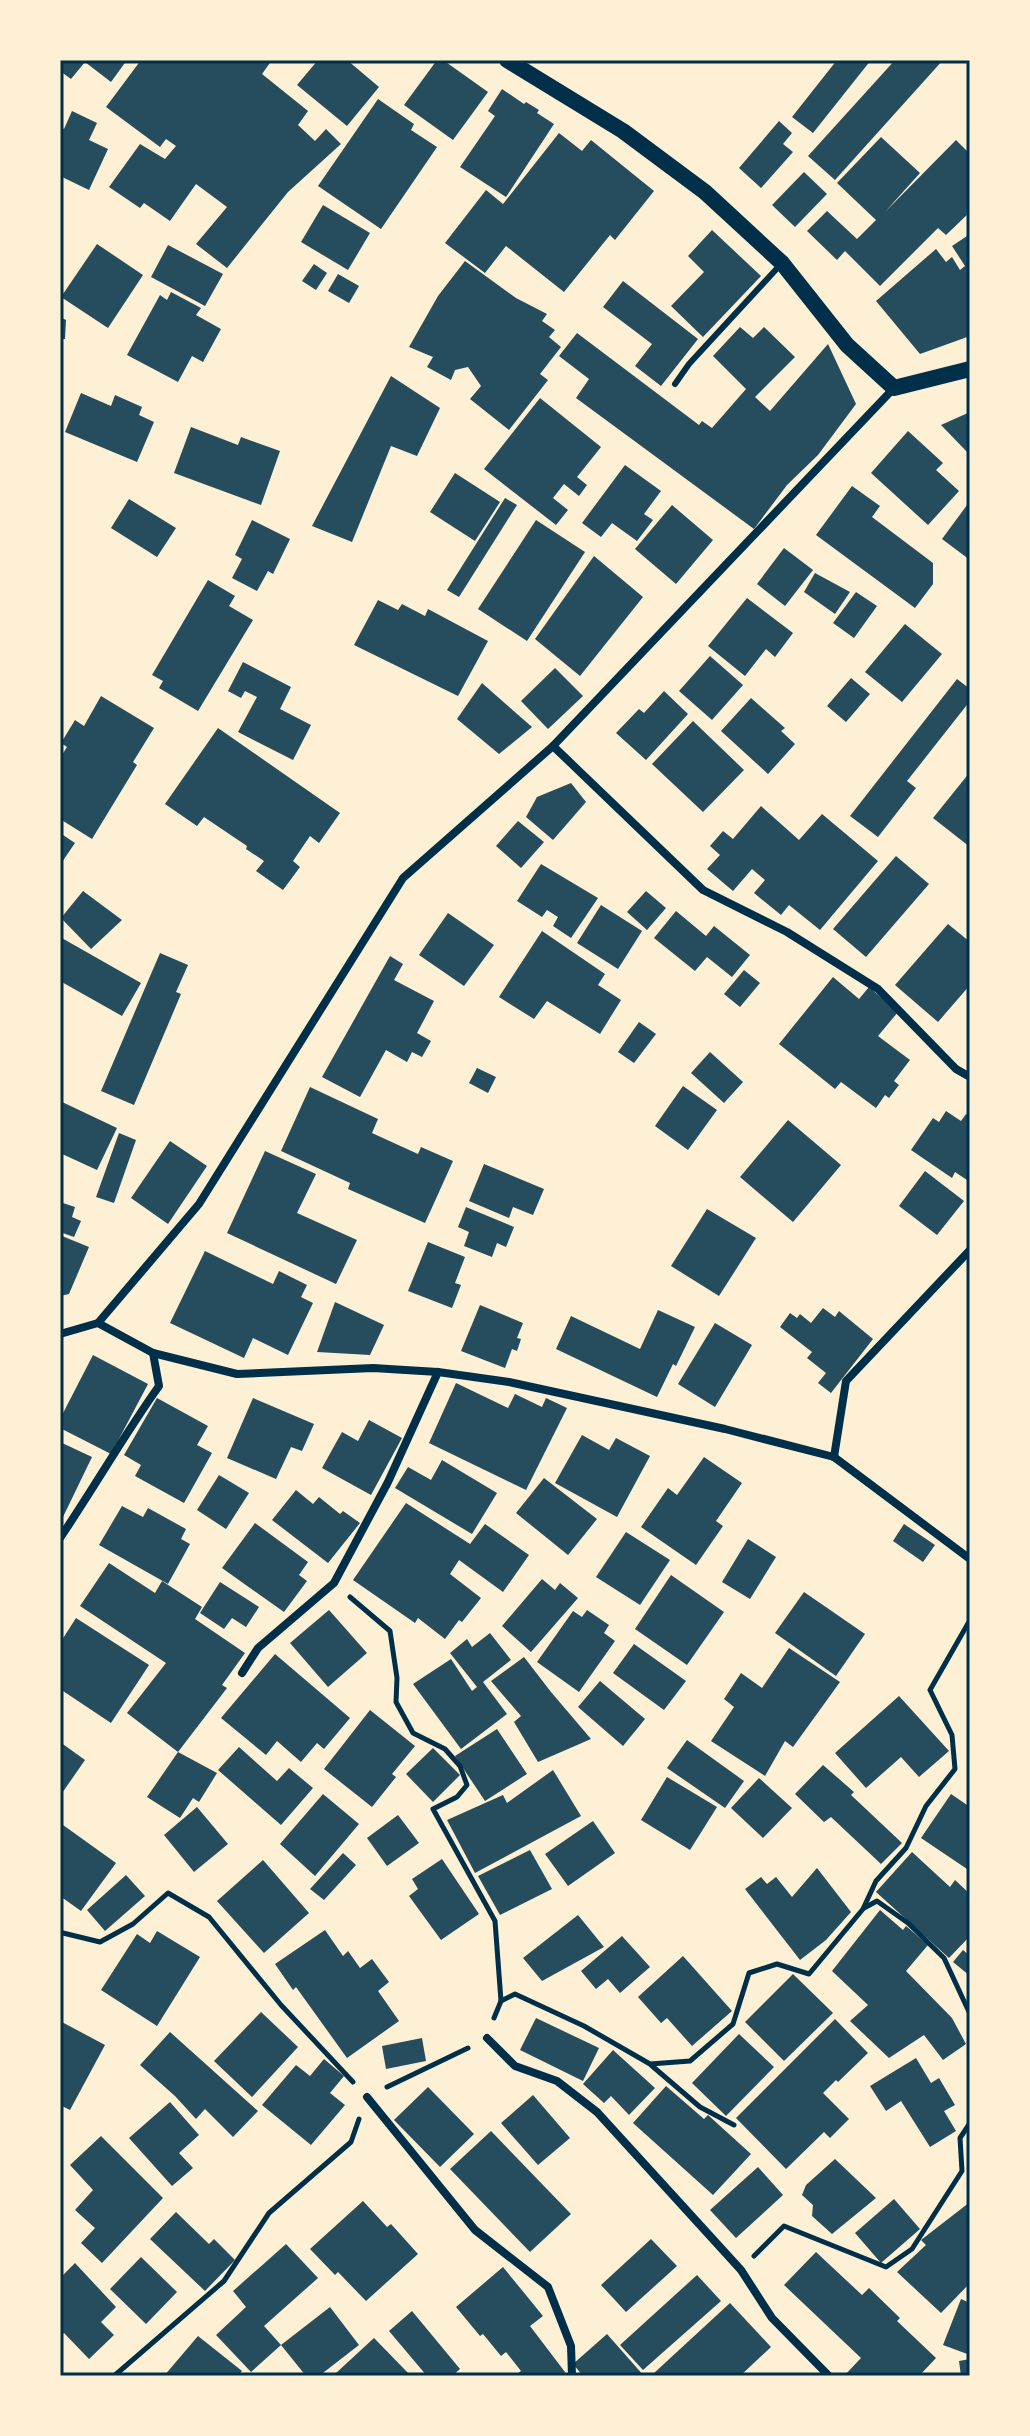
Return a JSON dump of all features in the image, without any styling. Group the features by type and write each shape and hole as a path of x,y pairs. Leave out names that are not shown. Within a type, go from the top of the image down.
{"main road":[{"path":"507,60 623,131 705,192 782,263 847,345 894,388 970,369"}],"street":[{"path":"60,1334 98,1323 199,1204 403,878 553,746 894,388"},
{"path":"553,746 703,890 787,932 878,989 956,1069 970,1077"},
{"path":"834,1457 846,1381 970,1250"},
{"path":"98,1323 153,1353 237,1374 373,1368 438,1372 509,1382 725,1429 834,1457 970,1559"},
{"path":"60,1538 159,1386 153,1353"},
{"path":"242,1673 258,1648 334,1583 388,1482 438,1372"},
{"path":"487,2038 515,2066 557,2081 597,2112 741,2270 772,2318 829,2376"},
{"path":"367,2097 475,2230 548,2287 571,2346 572,2376"}],"lane":[{"path":"675,384 689,364 782,263"}],"path":[{"path":"114,2376 224,2281 269,2213 351,2142 367,2097 487,2038 501,2001 495,1921 433,1809 457,1797 467,1785 460,1766 445,1749 413,1733 396,1702 397,1678 390,1631 334,1583"},
{"path":"650,2064 690,2061 733,2024 749,1973 777,1964 809,1974 863,1909 876,1881 906,1848 926,1806 955,1769 952,1735 930,1690 970,1620"},
{"path":"63,1933 100,1942 133,1924 168,1893 209,1917 281,2005 367,2097"},
{"path":"863,1909 877,1901 908,1923 944,1958 970,2014"},
{"path":"501,2001 515,1994 584,2026 650,2064 700,2107 734,2125"},
{"path":"741,2270 784,2226 886,2267 912,2249 962,2171 960,2138 970,2123"}],"building":[{"path":"60,60 127,60 111,82 85,62 71,79 60,71"},
{"path":"141,60 272,60 262,74 308,111 298,125 315,141 326,129 341,144 288,192 227,268 196,244 227,207 196,184 170,221 144,203 140,208 109,187 140,144 165,159 176,146 166,139 160,147 106,107"},
{"path":"318,60 347,60 379,87 347,126 297,85"},
{"path":"437,60 443,60 488,92 453,140 404,105"},
{"path":"837,60 871,60 813,133 792,117"},
{"path":"895,60 943,60 835,180 808,156"},
{"path":"502,89 539,110 537,113 554,124 506,197 460,167 495,116 488,111"},
{"path":"378,99 414,124 411,130 437,147 381,229 318,186"},
{"path":"72,111 97,123 89,140 108,149 89,190 60,176 60,127 64,129"},
{"path":"779,121 792,133 783,144 793,152 761,188 739,168"},
{"path":"559,133 582,151 591,140 654,191 615,240 610,235 564,292 506,246 485,273 445,243 486,190 503,204"},
{"path":"881,137 920,173 885,212 956,140 970,154 970,212 946,235 938,228 880,286 845,251 837,260 807,231 827,211 857,239 876,220 837,183"},
{"path":"804,172 827,194 795,227 772,205"},
{"path":"323,205 370,233 348,270 301,242"},
{"path":"712,230 761,276 703,337 671,306 704,272 688,256"},
{"path":"970,234 970,336 920,354 876,301 936,249 946,262 952,257 960,270 965,266 952,246"},
{"path":"97,244 143,275 108,328 61,297"},
{"path":"168,245 223,274 205,306 151,277"},
{"path":"465,261 516,298 547,314 542,321 555,330 549,337 561,347 540,374 548,380 509,430 470,399 481,386 468,367 455,370 451,380 427,367 433,357 409,347 438,296"},
{"path":"314,264 327,273 316,290 302,281"},
{"path":"338,274 359,286 349,303 328,291"},
{"path":"623,281 698,339 661,386 635,366 652,344 603,307"},
{"path":"171,292 201,308 196,315 221,329 203,362 192,356 178,382 127,355 160,295 167,300"},
{"path":"60,317 66,320 65,339 60,339"},
{"path":"740,327 753,338 764,327 795,357 755,397 770,411 828,344 856,404 818,455 787,485 754,529 576,398 589,379 559,356 577,333 699,425 702,421 712,428 746,389 713,356"},
{"path":"391,376 440,408 417,456 391,446 352,542 312,526"},
{"path":"81,393 111,406 115,395 142,407 139,415 154,422 137,462 65,432"},
{"path":"540,398 601,447 577,477 587,485 579,496 564,484 553,498 568,510 556,525 484,469"},
{"path":"970,412 970,455 941,425"},
{"path":"191,427 238,445 241,437 280,451 261,505 174,473"},
{"path":"908,431 943,463 936,470 959,491 928,525 871,473"},
{"path":"625,465 661,491 644,514 653,520 637,541 612,523 601,537 582,523"},
{"path":"455,473 500,502 475,541 430,512"},
{"path":"852,486 880,506 872,517 933,563 933,584 915,608 816,535"},
{"path":"505,498 517,505 459,597 447,590"},
{"path":"129,499 176,528 157,557 111,528"},
{"path":"970,501 970,560 942,539"},
{"path":"672,505 713,540 676,584 635,549"},
{"path":"252,520 290,539 273,574 268,571 257,591 232,578 242,559 235,555"},
{"path":"536,520 585,552 527,641 478,609"},
{"path":"784,548 813,570 785,606 757,584"},
{"path":"594,556 643,597 580,676 535,639"},
{"path":"815,573 850,592 835,614 804,592"},
{"path":"208,580 235,596 229,606 253,620 198,711 159,688 163,681 152,675"},
{"path":"856,592 877,606 854,638 833,623"},
{"path":"747,598 793,633 775,657 766,649 745,676 708,646"},
{"path":"378,600 398,610 402,604 425,616 428,609 488,641 458,696 354,645"},
{"path":"905,624 942,654 902,702 865,672"},
{"path":"710,656 743,685 712,720 679,691"},
{"path":"243,662 291,687 280,709 311,725 293,760 238,732 257,697 245,691 241,698 228,691"},
{"path":"555,668 583,696 548,729 521,701"},
{"path":"851,678 870,694 846,722 827,706"},
{"path":"957,679 970,689 970,701 907,781 916,788 878,837 850,816"},
{"path":"482,683 532,727 499,754 457,719"},
{"path":"664,691 688,714 646,760 616,733 639,709 644,713"},
{"path":"101,696 154,728 133,762 137,765 92,839 60,819 60,758 67,747 61,743 75,720 84,726"},
{"path":"751,698 785,728 781,731 795,744 768,774 721,731"},
{"path":"693,721 744,770 703,812 652,764"},
{"path":"218,728 340,813 319,843 310,836 293,861 300,867 283,890 256,871 264,861 246,849 247,846 204,817 197,826 165,804"},
{"path":"970,772 970,847 933,818"},
{"path":"571,783 586,802 553,840 526,817 537,797"},
{"path":"761,806 799,840 822,814 878,861 820,930 789,905 781,915 754,893 765,880 752,869 733,891 707,869 720,855 710,846 723,831 733,839"},
{"path":"518,821 544,842 521,868 496,846"},
{"path":"60,833 75,843 60,865"},
{"path":"896,856 929,884 866,957 833,929"},
{"path":"541,864 598,898 571,938 553,926 558,917 547,910 542,917 517,901"},
{"path":"83,891 122,920 91,949 61,918"},
{"path":"646,891 666,908 647,930 627,912"},
{"path":"601,905 642,931 618,969 577,943"},
{"path":"676,911 706,936 714,926 750,955 732,977 707,957 695,971 654,938"},
{"path":"448,913 494,945 464,986 419,955"},
{"path":"948,924 970,942 970,985 938,1022 895,985"},
{"path":"542,931 605,974 598,985 621,1000 600,1034 547,1001 534,1019 499,997"},
{"path":"60,937 141,983 122,1016 60,981"},
{"path":"160,953 188,965 176,992 181,994 134,1105 101,1091"},
{"path":"390,956 403,964 394,980 434,1001 417,1033 431,1041 422,1057 412,1052 407,1062 386,1050 360,1097 322,1077"},
{"path":"744,970 760,983 740,1007 724,994"},
{"path":"833,977 859,999 869,987 898,1012 878,1036 910,1060 894,1081 899,1085 889,1098 885,1095 876,1108 841,1082 835,1089 779,1044"},
{"path":"639,1022 656,1034 634,1063 618,1052"},
{"path":"710,1052 743,1082 724,1103 691,1073"},
{"path":"477,1068 496,1077 488,1093 469,1083"},
{"path":"683,1086 717,1110 688,1150 655,1126"},
{"path":"310,1087 378,1119 372,1133 418,1154 421,1147 453,1161 425,1223 348,1189 350,1183 281,1151"},
{"path":"60,1101 117,1128 97,1170 60,1153"},
{"path":"946,1111 961,1121 966,1114 970,1116 970,1182 955,1172 952,1178 911,1150 933,1118 939,1122"},
{"path":"788,1120 841,1165 793,1222 740,1177"},
{"path":"119,1133 136,1140 114,1203 96,1197"},
{"path":"170,1141 207,1166 168,1224 131,1198"},
{"path":"265,1151 316,1174 297,1213 357,1240 336,1284 227,1233"},
{"path":"484,1164 544,1189 533,1215 513,1207 509,1218 469,1201"},
{"path":"925,1171 964,1201 937,1235 899,1206"},
{"path":"60,1202 75,1207 72,1217 81,1221 74,1237 60,1232"},
{"path":"466,1207 514,1227 506,1247 497,1243 492,1257 464,1246 469,1232 458,1227"},
{"path":"707,1209 756,1238 719,1296 671,1266"},
{"path":"62,1236 89,1247 69,1294 60,1296 60,1241"},
{"path":"428,1242 465,1257 455,1283 461,1285 452,1308 408,1291"},
{"path":"205,1251 273,1284 279,1271 307,1285 301,1297 313,1303 288,1355 253,1338 244,1358 170,1323"},
{"path":"335,1302 384,1325 370,1355 317,1352"},
{"path":"480,1305 523,1323 517,1338 521,1339 517,1351 512,1349 505,1368 461,1351"},
{"path":"823,1308 835,1317 839,1311 873,1339 831,1393 818,1383 826,1373 807,1358 812,1352 780,1327 790,1313 797,1318 800,1314 811,1323"},
{"path":"658,1310 695,1327 657,1397 556,1349 571,1316 640,1349"},
{"path":"715,1323 752,1345 715,1407 678,1384"},
{"path":"93,1355 148,1384 111,1454 60,1428 60,1419"},
{"path":"456,1383 508,1408 515,1394 542,1407 546,1398 567,1408 526,1490 429,1443"},
{"path":"157,1398 208,1426 197,1445 212,1453 184,1503 135,1476 141,1465 124,1455"},
{"path":"253,1398 314,1424 302,1451 291,1447 276,1479 227,1458"},
{"path":"369,1420 402,1438 371,1495 322,1468 342,1432 358,1441"},
{"path":"582,1435 609,1450 616,1438 650,1456 617,1517 555,1483"},
{"path":"60,1442 92,1457 63,1517 60,1516"},
{"path":"704,1457 742,1483 716,1521 723,1526 696,1565 641,1527 668,1488 677,1495"},
{"path":"442,1460 497,1493 472,1534 395,1488 408,1467 431,1480"},
{"path":"219,1475 249,1493 226,1529 197,1510"},
{"path":"544,1478 597,1519 568,1555 516,1513"},
{"path":"296,1490 313,1504 319,1497 340,1514 343,1511 360,1523 328,1563 272,1520"},
{"path":"406,1503 470,1544 485,1524 529,1555 503,1592 459,1560 450,1574 481,1598 445,1639 418,1618 415,1623 353,1580"},
{"path":"122,1506 143,1517 148,1508 186,1529 181,1539 190,1544 168,1584 99,1545"},
{"path":"255,1523 308,1562 299,1575 307,1581 284,1612 222,1568"},
{"path":"904,1524 935,1545 923,1562 893,1541"},
{"path":"626,1532 670,1560 640,1605 596,1577"},
{"path":"748,1539 776,1557 750,1599 722,1582"},
{"path":"109,1563 155,1593 162,1581 202,1607 195,1619 245,1653 222,1685 227,1688 178,1752 127,1713 166,1663 80,1606"},
{"path":"671,1575 724,1612 687,1665 635,1629"},
{"path":"542,1579 555,1590 560,1583 578,1598 531,1652 502,1626"},
{"path":"220,1582 259,1607 246,1627 232,1618 224,1629 200,1613"},
{"path":"804,1592 865,1634 836,1676 775,1633"},
{"path":"329,1610 367,1653 328,1687 290,1643"},
{"path":"587,1610 609,1625 604,1633 615,1641 579,1692 537,1662 573,1611 582,1617"},
{"path":"76,1618 149,1665 111,1723 60,1689 60,1643"},
{"path":"490,1633 511,1660 483,1682 507,1714 461,1749 413,1684 451,1659 472,1691 477,1687 450,1653 467,1639 472,1647"},
{"path":"634,1644 686,1681 664,1710 613,1673"},
{"path":"789,1648 840,1682 793,1747 785,1741 765,1776 711,1741 734,1707 724,1699 741,1673 762,1688"},
{"path":"275,1654 350,1718 324,1749 317,1743 301,1762 277,1741 266,1755 221,1718"},
{"path":"524,1657 591,1739 538,1762 514,1722 521,1716 491,1681"},
{"path":"600,1681 645,1719 623,1746 578,1707"},
{"path":"899,1696 949,1751 919,1777 901,1757 866,1788 835,1753"},
{"path":"370,1710 415,1746 392,1774 396,1777 372,1807 324,1769"},
{"path":"497,1729 527,1774 485,1801 455,1756"},
{"path":"687,1740 744,1781 725,1808 667,1768"},
{"path":"60,1742 85,1760 60,1796"},
{"path":"239,1747 277,1781 289,1768 313,1788 281,1825 218,1770"},
{"path":"433,1748 460,1775 433,1802 406,1774"},
{"path":"178,1752 217,1773 199,1802 193,1798 180,1818 147,1797"},
{"path":"823,1765 854,1792 851,1795 902,1843 881,1864 831,1817 824,1822 795,1794"},
{"path":"553,1770 581,1816 475,1873 447,1820 503,1795 507,1803"},
{"path":"667,1777 717,1807 690,1850 641,1820"},
{"path":"759,1778 792,1808 763,1838 731,1808"},
{"path":"323,1794 359,1824 315,1876 280,1844"},
{"path":"951,1794 970,1807 970,1871 921,1838"},
{"path":"197,1807 228,1844 194,1872 164,1835"},
{"path":"398,1815 419,1843 387,1866 367,1838"},
{"path":"593,1821 615,1853 568,1886 545,1854"},
{"path":"63,1825 116,1863 81,1911 60,1896 60,1829"},
{"path":"530,1850 552,1889 500,1915 478,1876"},
{"path":"912,1852 950,1887 955,1880 970,1894 970,1936 949,1958 876,1892"},
{"path":"343,1853 356,1865 324,1900 310,1889"},
{"path":"442,1859 479,1914 441,1940 409,1896 418,1889 412,1879"},
{"path":"263,1860 309,1913 264,1953 217,1901"},
{"path":"817,1868 851,1912 826,1940 800,1960 745,1889 761,1877 767,1884 776,1877 792,1897"},
{"path":"126,1875 145,1896 105,1931 87,1910"},
{"path":"880,1910 903,1930 906,1926 928,1945 906,1971 952,2018 966,2044 943,2060 924,2035 889,2058 850,2021 868,2005 832,1971"},
{"path":"578,1915 604,1947 542,1981 523,1958"},
{"path":"325,1930 343,1956 348,1951 360,1968 372,1959 389,1982 378,1991 399,2021 347,2058 296,1987 293,1990 275,1964"},
{"path":"157,1931 200,1957 157,2026 101,1990 137,1934 150,1943"},
{"path":"622,1936 650,1967 620,1993 608,1979 596,1989 581,1971"},
{"path":"963,1950 970,1956 970,1976 953,1962"},
{"path":"683,1956 732,2011 692,2046 667,2018 661,2023 638,1997"},
{"path":"793,1974 833,2013 784,2061 745,2022"},
{"path":"261,2012 298,2047 252,2097 214,2061"},
{"path":"536,2018 599,2048 583,2081 520,2050"},
{"path":"835,2019 868,2053 823,2093 849,2119 830,2138 824,2132 786,2169 736,2118"},
{"path":"60,2021 105,2045 70,2110 60,2105"},
{"path":"170,2032 258,2111 233,2137 205,2109 196,2119 140,2065"},
{"path":"739,2034 774,2067 726,2116 692,2083"},
{"path":"422,2038 426,2061 386,2069 382,2046"},
{"path":"613,2050 655,2088 629,2115 611,2096 604,2103 583,2084"},
{"path":"916,2058 931,2083 939,2078 955,2105 944,2111 956,2131 930,2147 901,2101 886,2111 870,2086"},
{"path":"324,2059 344,2076 330,2093 345,2105 311,2145 262,2105 296,2065 310,2076"},
{"path":"666,2086 704,2119 708,2115 751,2154 713,2195 633,2123"},
{"path":"428,2087 474,2134 440,2167 394,2120"},
{"path":"533,2095 570,2138 538,2165 501,2123"},
{"path":"170,2102 199,2135 179,2153 193,2168 172,2186 129,2138"},
{"path":"491,2131 571,2214 530,2252 450,2169"},
{"path":"101,2136 163,2198 102,2263 81,2243 95,2228 75,2210 93,2190 70,2165"},
{"path":"835,2159 876,2198 832,2234 812,2216 813,2205 802,2195 806,2185"},
{"path":"758,2167 783,2195 736,2238 710,2210"},
{"path":"894,2199 920,2229 881,2263 855,2233"},
{"path":"363,2201 387,2227 391,2224 418,2254 366,2301 310,2249"},
{"path":"970,2202 970,2283 941,2313 897,2272 926,2245 921,2240"},
{"path":"176,2212 209,2244 214,2239 235,2260 205,2291 150,2239"},
{"path":"651,2239 677,2266 626,2312 601,2285"},
{"path":"286,2244 318,2278 264,2326 281,2345 251,2372 216,2335 246,2307 233,2291"},
{"path":"816,2252 862,2295 869,2288 900,2318 897,2321 936,2358 919,2376 844,2376 861,2358 784,2285"},
{"path":"141,2257 177,2292 146,2324 110,2289"},
{"path":"75,2263 116,2307 101,2322 114,2335 89,2359 64,2333 60,2337 60,2278"},
{"path":"503,2267 543,2316 530,2326 565,2372 561,2376 514,2376 521,2371 506,2352 501,2356 456,2307"},
{"path":"697,2275 721,2301 643,2370 620,2345"},
{"path":"961,2299 970,2303 970,2355 943,2345"},
{"path":"730,2303 771,2347 740,2376 653,2374"},
{"path":"330,2307 359,2345 319,2376 306,2376 281,2345"},
{"path":"412,2311 460,2369 452,2376 427,2376 389,2331"},
{"path":"607,2334 644,2376 583,2376 573,2364"},
{"path":"198,2336 242,2371 238,2376 164,2376"},
{"path":"374,2338 411,2376 335,2374"},
{"path":"970,2359 970,2376 961,2376 959,2361"}]}
